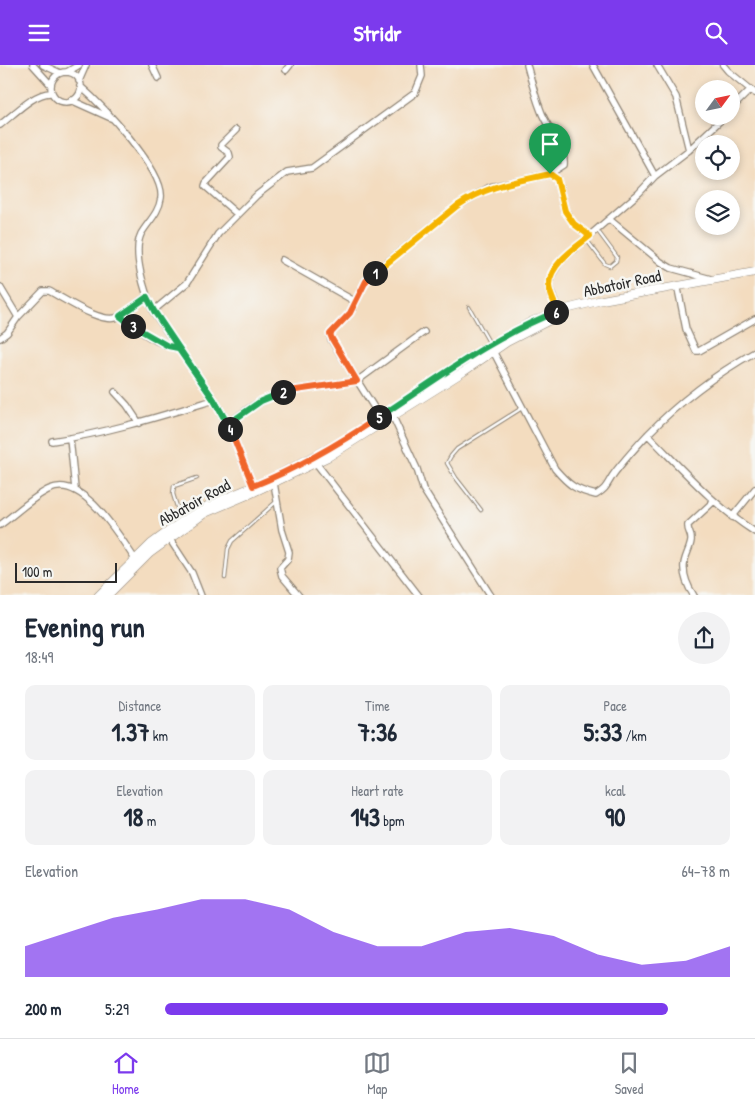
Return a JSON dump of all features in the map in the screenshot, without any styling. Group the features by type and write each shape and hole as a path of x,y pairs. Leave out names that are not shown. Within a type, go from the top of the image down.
{"street":[{"path":"33,65 51,85"},
{"path":"42,65 60,73"},
{"path":"52,93 51,85 54,78 60,73 67,72 80,65"},
{"path":"72,101 78,96 86,65"},
{"path":"152,65 158,78"},
{"path":"154,311 187,283 218,234 257,195 284,174 312,168 415,93 422,77 420,65"},
{"path":"380,417 330,334 350,313 366,281 457,206 490,187 550,174 564,165 561,150 540,109 527,65"},
{"path":"593,65 655,176"},
{"path":"657,65 676,97 689,150"},
{"path":"723,65 752,92 740,102"},
{"path":"67,72 74,75 100,103 150,165 161,188 158,210 141,235 138,244 138,255 147,297 154,311 228,424 253,486"},
{"path":"0,125 26,104 46,92 52,93 60,101 72,101 112,119"},
{"path":"558,311 549,287 550,278 561,260 597,230 655,176 689,150 715,125"},
{"path":"236,130 221,145 229,153 230,157 206,183 205,187 237,213"},
{"path":"550,174 557,179 565,211 574,224 588,238"},
{"path":"609,219 661,262 686,273 712,279"},
{"path":"282,260 356,302"},
{"name":"Abbatoir Road","path":"107,595 150,553 204,513 316,463 393,417 531,322 558,311 602,300 755,272"},
{"name":"Abbatoir Road","path":"98,595 151,544 181,522 209,505 253,486 347,439 492,349 515,337 567,312 678,289 755,276"},
{"path":"0,287 18,317"},
{"path":"678,289 686,329 696,351 755,319"},
{"path":"0,338 8,333 18,317 43,291 49,291 100,317 109,319 120,316 147,297"},
{"path":"120,316 155,340 178,348"},
{"path":"228,424 272,395 357,381 424,332"},
{"path":"492,349 556,469 566,481 580,491 596,495 606,489 613,475 672,410 728,367 755,352"},
{"path":"115,391 139,423"},
{"path":"52,441 139,423 214,400"},
{"path":"393,417 417,469 423,489 491,595"},
{"path":"648,435 714,501 732,517 755,533"},
{"path":"70,438 75,489"},
{"path":"316,463 419,595"},
{"path":"274,483 282,530 289,553 288,559 280,568 282,576 299,595"},
{"path":"0,525 51,488 68,486 90,499 135,559"},
{"path":"732,517 755,489"},
{"path":"694,595 689,589 684,565 692,539 687,529 688,525 714,501"},
{"path":"169,538 192,573 201,595"}],"lane":[{"path":"588,238 605,264 610,266 616,261 617,257 597,230"},
{"path":"469,307 492,349"},
{"path":"481,510 456,478 448,463 451,456 458,449 522,408"},
{"path":"181,522 173,493 174,486 176,483 197,478"},
{"path":"224,578 228,549 232,541 277,501"}],"route":[{"path":"550,174 490,187 470,198 457,206 366,281 350,313 330,334 357,381 272,395 228,424 178,348 155,340 120,316 147,297 154,311 228,424 253,486 271,479 347,439 466,360 514,331 558,311 549,287 550,278 561,260 590,236 574,224 565,211 557,179 550,174"}]}
